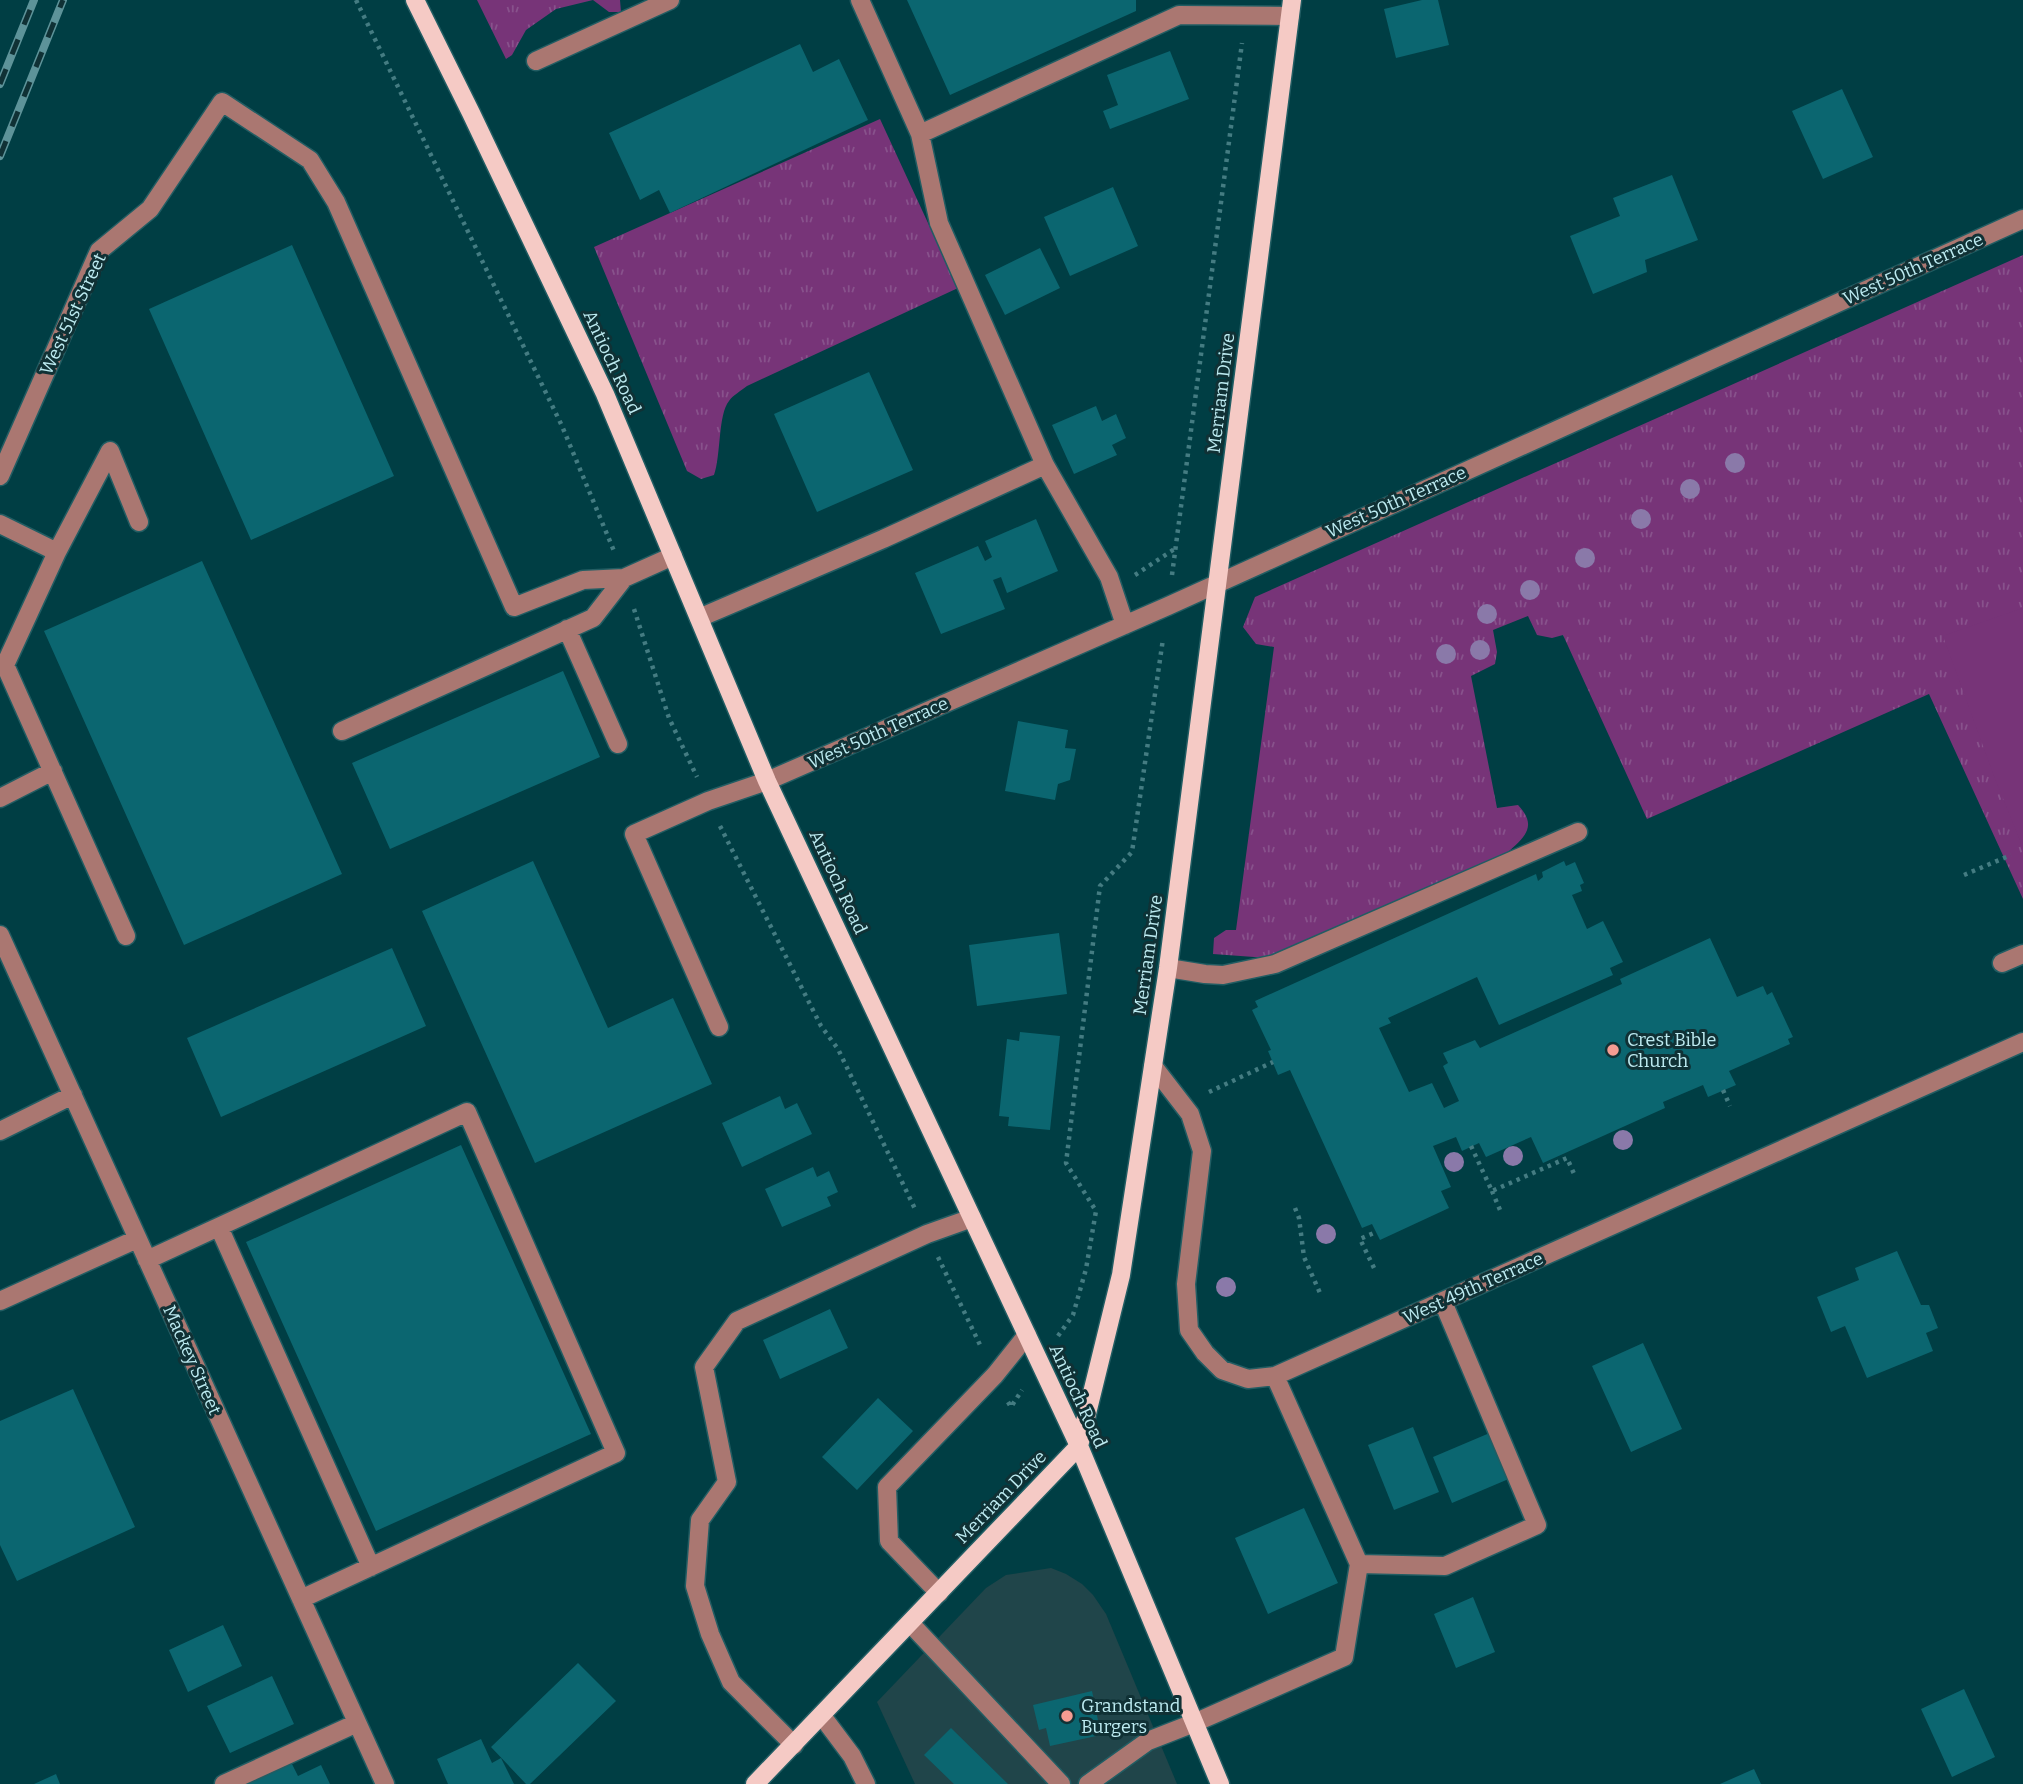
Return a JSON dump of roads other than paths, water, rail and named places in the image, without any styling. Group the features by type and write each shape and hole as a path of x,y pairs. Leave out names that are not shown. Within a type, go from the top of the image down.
{"main road":[{"name":"Antioch Road","path":"415,0 605,394 767,781 1079,1446 1220,1784"},
{"name":"Merriam Drive","path":"755,1784 1079,1446 1121,1275 1168,968 1292,8"}],"street":[{"path":"860,0 920,134 939,223 1045,465 1109,578 1125,625"},
{"path":"536,61 665,1"},
{"path":"920,134 1179,15 1292,8"},
{"name":"West 51st Street","path":"0,476 99,251 150,209 222,102 310,160 336,202 514,607 583,580 624,578"},
{"name":"West 50th Terrace","path":"719,1027 634,834 708,802 767,781 1125,625 2023,219"},
{"path":"126,936 5,665 57,552 110,451 139,522"},
{"path":"699,618 883,539 1045,465"},
{"path":"0,524 57,552"},
{"path":"342,731 593,618 624,578 673,556"},
{"path":"567,629 618,744"},
{"path":"0,798 53,771"},
{"path":"1168,968 1223,975 1275,964 1578,832"},
{"name":"Mackey Street","path":"0,935 385,1784"},
{"path":"2003,964 2023,954"},
{"name":"West 49th Terrace","path":"1153,1066 1190,1114 1202,1151 1186,1284 1189,1330 1205,1353 1222,1370 1248,1379 1275,1377 2023,1042"},
{"path":"0,1131 73,1095"},
{"path":"147,1260 467,1112 616,1453 301,1599"},
{"path":"794,1745 731,1682 710,1634 695,1586 700,1520 727,1482 704,1367 737,1321 927,1234 972,1217"},
{"path":"219,1227 371,1567"},
{"path":"0,1301 138,1239"},
{"path":"1359,1564 1445,1566 1537,1525 1443,1302"},
{"path":"939,1593 889,1541 887,1488 995,1375 1027,1335"},
{"path":"1088,1784 1148,1741 1345,1657 1359,1564 1275,1377"},
{"path":"910,1623 1061,1784"},
{"path":"822,1716 852,1756 866,1784"},
{"path":"224,1784 358,1723"}],"railway":[{"path":"0,84 34,0"},
{"path":"0,156 63,0"}],"place":[{"name":"Crest Bible Church","path":"1613,1050"},
{"name":"Grandstand Burgers","path":"1067,1716"}]}
